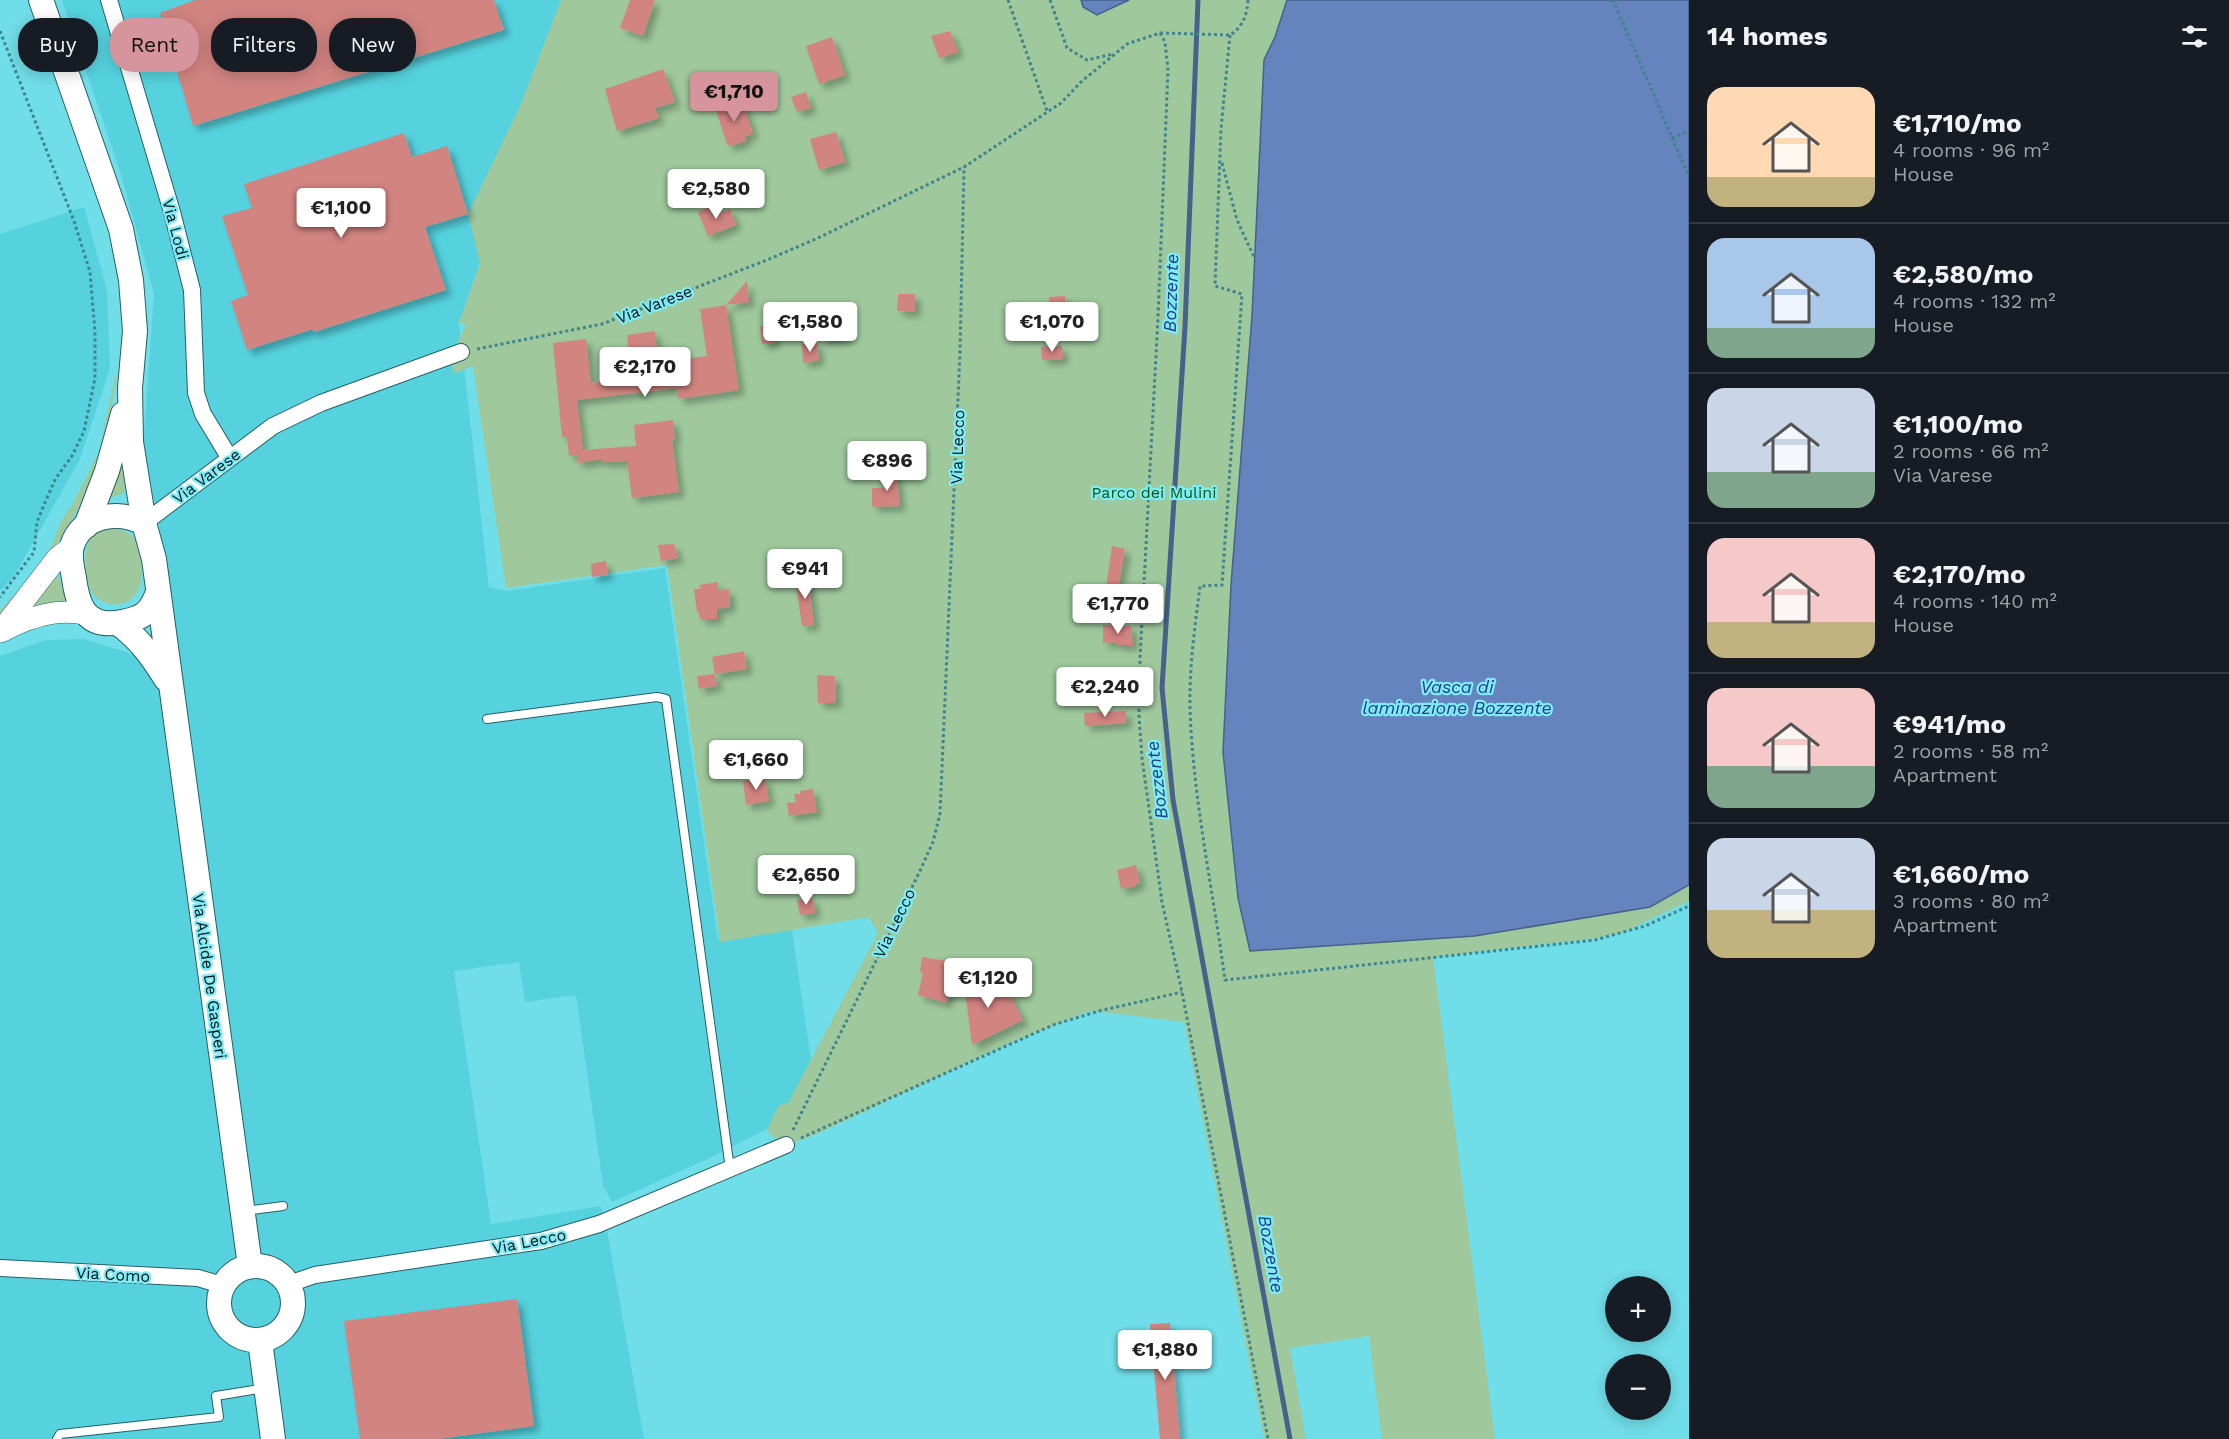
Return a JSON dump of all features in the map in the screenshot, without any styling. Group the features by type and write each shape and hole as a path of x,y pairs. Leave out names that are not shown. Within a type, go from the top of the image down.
{"main road":[{"path":"41,0 121,229 131,280 135,331 130,388 131,442 158,592 152,608 140,617 118,623 102,622 85,614 76,597 70,554 107,471 130,388"},
{"path":"79,536 100,517 116,514 131,516 144,523"},
{"name":"Via Alcide De Gasperi","path":"158,592 250,1266"},
{"name":"Via Alcide De Gasperi","path":"118,623 136,637 149,652 170,686"},
{"path":"250,1266 269,1268 283,1276 289,1284 294,1304 290,1319 281,1332 260,1341 236,1335 225,1324 219,1310 220,1294 226,1280 239,1270 250,1266"},
{"path":"260,1341 273,1439"}],"street":[{"name":"Via Lodi","path":"110,0 172,212 192,290 196,393 203,414 229,457"},
{"name":"Via Varese","path":"144,523 273,426 321,403 461,352"},
{"path":"0,632 57,558 79,536"},
{"path":"0,632 30,618 53,613 85,614"},
{"name":"Via Lecco","path":"289,1284 315,1275 563,1236 599,1224 786,1144"},
{"name":"Via Como","path":"0,1268 198,1278 215,1283 222,1289"}],"lane":[{"path":"487,719 657,697 666,699 730,1169"},
{"path":"243,1212 283,1206"},
{"path":"57,1439 60,1434 219,1417 216,1396 266,1388"}],"path":[{"path":"1008,0 1047,111"},
{"path":"1050,0 1067,48 1087,60 1115,54 1127,44 1160,33 1230,35 1243,23 1247,14 1248,0"},
{"path":"1613,0 1689,177"},
{"path":"0,31 74,221 90,272 95,332 95,378 84,431 72,456 56,478 46,500 38,522 34,552 0,597"},
{"path":"1160,33 1165,42 1168,69 1139,716 1142,758 1162,902 1182,992 1268,1439"},
{"path":"1230,35 1227,46 1220,156 1215,286 1242,294 1222,585 1200,586 1194,636 1190,708 1197,795 1225,980 1595,940 1645,926 1689,906"},
{"name":"Via Varese","path":"461,352 602,324 777,256 964,167 1061,103 1081,82 1115,54"},
{"path":"1672,138 1689,131"},
{"path":"1220,156 1237,220 1254,257"},
{"name":"Via Lecco","path":"786,1144 919,873 933,842 940,814 960,352 964,167"},
{"path":"786,1144 1053,1025 1099,1011 1182,992"}],"shaded area":[{"path":"62,0 567,0 548,63 459,323 489,587 507,591 665,568 718,940 792,930 811,1060 781,1122 712,1157 612,1202 603,1185 576,995 525,1002 519,962 454,971 491,1224 601,1206 644,1439 0,1439 0,656 46,640 84,639 177,668 175,636 159,525 143,449 154,293 120,171 86,72 98,72 98,18 68,18"},
{"path":"84,207 107,290 110,368 80,459 14,576 0,591 0,234"}],"green space":[{"name":"Parco dei Mulini","path":"561,0 1689,0 1689,901 1626,931 1597,938 1433,957 1495,1439 1382,1439 1369,1336 1290,1348 1306,1439 1264,1439 1184,1022 1093,1011 1085,1013 1012,1042 813,1136 792,1143 777,1141 767,1130 779,1105 788,1103 878,933 868,917 720,942 667,565 506,588 473,366 453,374 452,355 466,324 459,323 480,263 468,214 520,106"},
{"path":"115,376 117,376 104,445 83,498 60,540 32,578 0,614 0,610 25,584 47,554 63,518 99,452"},
{"path":"120,445 124,493 101,501"},
{"path":"113,528 133,537 139,549 142,566 139,589 132,599 121,604 108,604 93,594 88,583 85,564 87,549 92,537"},
{"path":"56,576 60,579 68,605 23,614"}],"water":[{"path":"1081,0 1129,0 1097,15 1083,7"},
{"name":"Vasca di laminazione Bozzente","path":"1287,0 1689,0 1689,885 1650,907 1475,936 1250,951 1238,898 1223,752 1231,585 1252,316 1264,60 1275,37"}],"building":[{"path":"195,0 494,0 504,30 416,57 416,18 329,18 329,72 368,72 193,126 177,72 199,72 199,18 161,18 160,13"},
{"path":"630,0 655,0 643,36 620,28"},
{"path":"950,31 958,52 939,58 931,36"},
{"path":"832,37 845,75 819,84 806,46"},
{"path":"663,69 675,102 655,108 659,118 617,131 605,89"},
{"path":"806,92 811,108 797,112 791,97"},
{"path":"733,101 735,105 743,103 753,134 745,136 746,141 730,146 727,144 715,107"},
{"path":"836,132 845,162 819,170 810,139"},
{"path":"404,133 412,157 447,146 468,214 425,227 446,290 314,332 313,329 247,350 231,301 248,295 222,216 252,208 244,184"},
{"path":"716,204 720,213 730,209 736,225 708,236 698,212"},
{"path":"747,281 749,302 726,305"},
{"path":"898,294 915,294 915,312 897,311"},
{"path":"1065,296 1066,314 1050,314 1049,297"},
{"path":"726,305 739,390 679,399 676,388 577,400 583,450 636,446 634,425 673,420 675,439 672,440 679,492 632,498 627,461 602,462 602,459 578,463 577,455 569,456 567,437 562,437 553,343 586,339 591,383 632,378 627,335 655,331 658,363 707,356 700,309"},
{"path":"843,310 844,338 821,340 819,312"},
{"path":"773,325 775,343 762,344 760,326"},
{"path":"817,343 819,360 803,363 802,344"},
{"path":"1062,346 1063,359 1042,360 1041,347"},
{"path":"891,462 895,462 900,506 872,507 872,488 887,488"},
{"path":"674,544 678,558 661,561 658,545"},
{"path":"1112,546 1125,549 1118,590 1106,588"},
{"path":"606,561 608,575 592,577 591,564"},
{"path":"808,575 814,625 802,626 795,577"},
{"path":"718,582 718,590 729,589 730,607 717,609 717,619 700,619 694,589 700,589 699,585"},
{"path":"1103,625 1131,626 1133,645 1116,645 1116,642 1103,643"},
{"path":"744,651 747,669 715,674 712,657"},
{"path":"715,674 717,686 699,689 697,676"},
{"path":"817,675 835,676 836,703 818,703"},
{"path":"1126,711 1126,723 1085,726 1084,713"},
{"path":"765,778 769,801 746,805 743,781"},
{"path":"813,789 817,812 789,816 787,803 796,802 794,794"},
{"path":"1136,865 1140,883 1121,889 1117,870"},
{"path":"813,898 815,913 800,915 797,900"},
{"path":"922,957 947,961 945,972 954,974 946,1003 918,995 923,973 920,972"},
{"path":"963,976 992,981 992,988 1008,991 1023,1020 972,1045"},
{"path":"517,1299 534,1426 437,1439 360,1439 344,1321"},
{"path":"1170,1323 1180,1439 1160,1439 1150,1324"}],"waterway":[{"name":"Bozzente","path":"1198,0 1185,327 1162,688 1173,800 1290,1439"}]}
